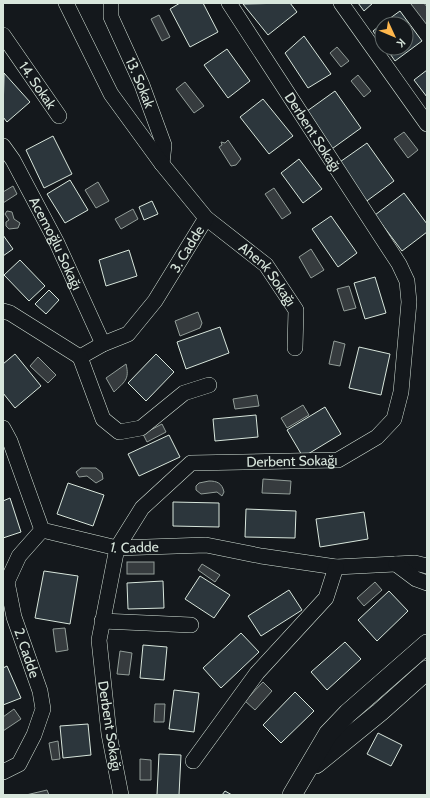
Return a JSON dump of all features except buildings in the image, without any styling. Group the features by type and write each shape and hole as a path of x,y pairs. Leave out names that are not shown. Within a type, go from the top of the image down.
{"main road":[{"path":"292,795 328,734 348,713 427,644"},
{"path":"407,688 420,667 427,661"},
{"path":"307,771 380,712 427,670"}],"street":[{"name":"3. Cadde","path":"66,3 111,94 162,164 206,218 155,301 128,334 103,344 80,357"},
{"name":"13. Sokak","path":"111,3 111,17 142,85 164,145 162,164"},
{"name":"Derbent Sokağı","path":"121,795 109,734 98,640 117,548 142,508 192,463 338,460 377,437 394,419 401,392 409,302 407,280 399,264 229,3"},
{"path":"341,3 427,124"},
{"name":"14. Sokak","path":"3,35 59,116"},
{"name":"Acemoğlu Sokağı","path":"3,146 13,160 57,243 103,344"},
{"name":"Ahenk Sokağı","path":"206,218 266,265 296,310 295,348"},
{"path":"3,299 7,312 80,357 103,419 119,432 141,428 184,393 208,385"},
{"path":"3,428 10,441 42,530"},
{"name":"1. Cadde","path":"42,530 117,548 206,545 261,556 336,567 415,563 427,566"},
{"name":"2. Cadde","path":"3,772 19,764 34,735 43,709 40,691 9,612 7,582 19,556 42,530"},
{"path":"396,564 416,579 427,583"},
{"path":"193,762 257,673 326,598 336,567"},
{"path":"102,621 191,625"}],"shaded area":[{"path":"424,3 427,7 427,25 411,4"},
{"path":"159,15 170,37 162,41 151,19"},
{"path":"337,47 349,61 341,67 330,53"},
{"path":"358,75 371,91 364,97 351,81"},
{"path":"185,82 204,106 194,113 176,89"},
{"path":"404,132 418,150 408,158 394,139"},
{"path":"228,140 241,159 236,165 231,166 219,147 222,145 221,142 225,143"},
{"path":"98,182 109,201 96,208 85,190"},
{"path":"13,186 17,194 3,203 3,192"},
{"path":"274,188 291,213 282,219 265,194"},
{"path":"133,209 138,219 121,229 115,219"},
{"path":"7,211 12,212 14,219 20,223 18,228 9,229 6,226 6,222 9,220 5,214"},
{"path":"311,249 324,270 311,278 299,257"},
{"path":"349,286 356,308 344,311 337,289"},
{"path":"198,312 202,323 200,328 180,336 175,321"},
{"path":"334,341 345,344 340,366 329,364"},
{"path":"38,357 56,375 48,383 30,366"},
{"path":"126,364 127,377 114,392 106,378"},
{"path":"257,395 259,406 235,409 233,399"},
{"path":"303,405 309,415 287,428 281,418"},
{"path":"162,424 166,432 147,442 143,434"},
{"path":"81,468 96,468 102,473 103,479 96,483 87,476 79,477 76,472"},
{"path":"263,479 291,481 290,494 262,493"},
{"path":"209,481 217,482 220,485 224,492 222,496 217,492 201,494 196,490 196,486 199,483"},
{"path":"127,562 154,562 154,574 127,574"},
{"path":"202,564 220,575 215,582 198,570"},
{"path":"375,582 382,590 364,606 357,598"},
{"path":"65,628 68,650 56,652 53,629"},
{"path":"120,651 132,653 129,675 117,674"},
{"path":"263,682 272,691 255,710 245,701"},
{"path":"155,704 165,704 164,722 154,722"},
{"path":"14,709 21,719 3,731 3,717"},
{"path":"58,741 60,759 52,760 49,743"},
{"path":"140,759 151,760 151,780 140,780"},
{"path":"47,790 49,795 26,795"}]}
